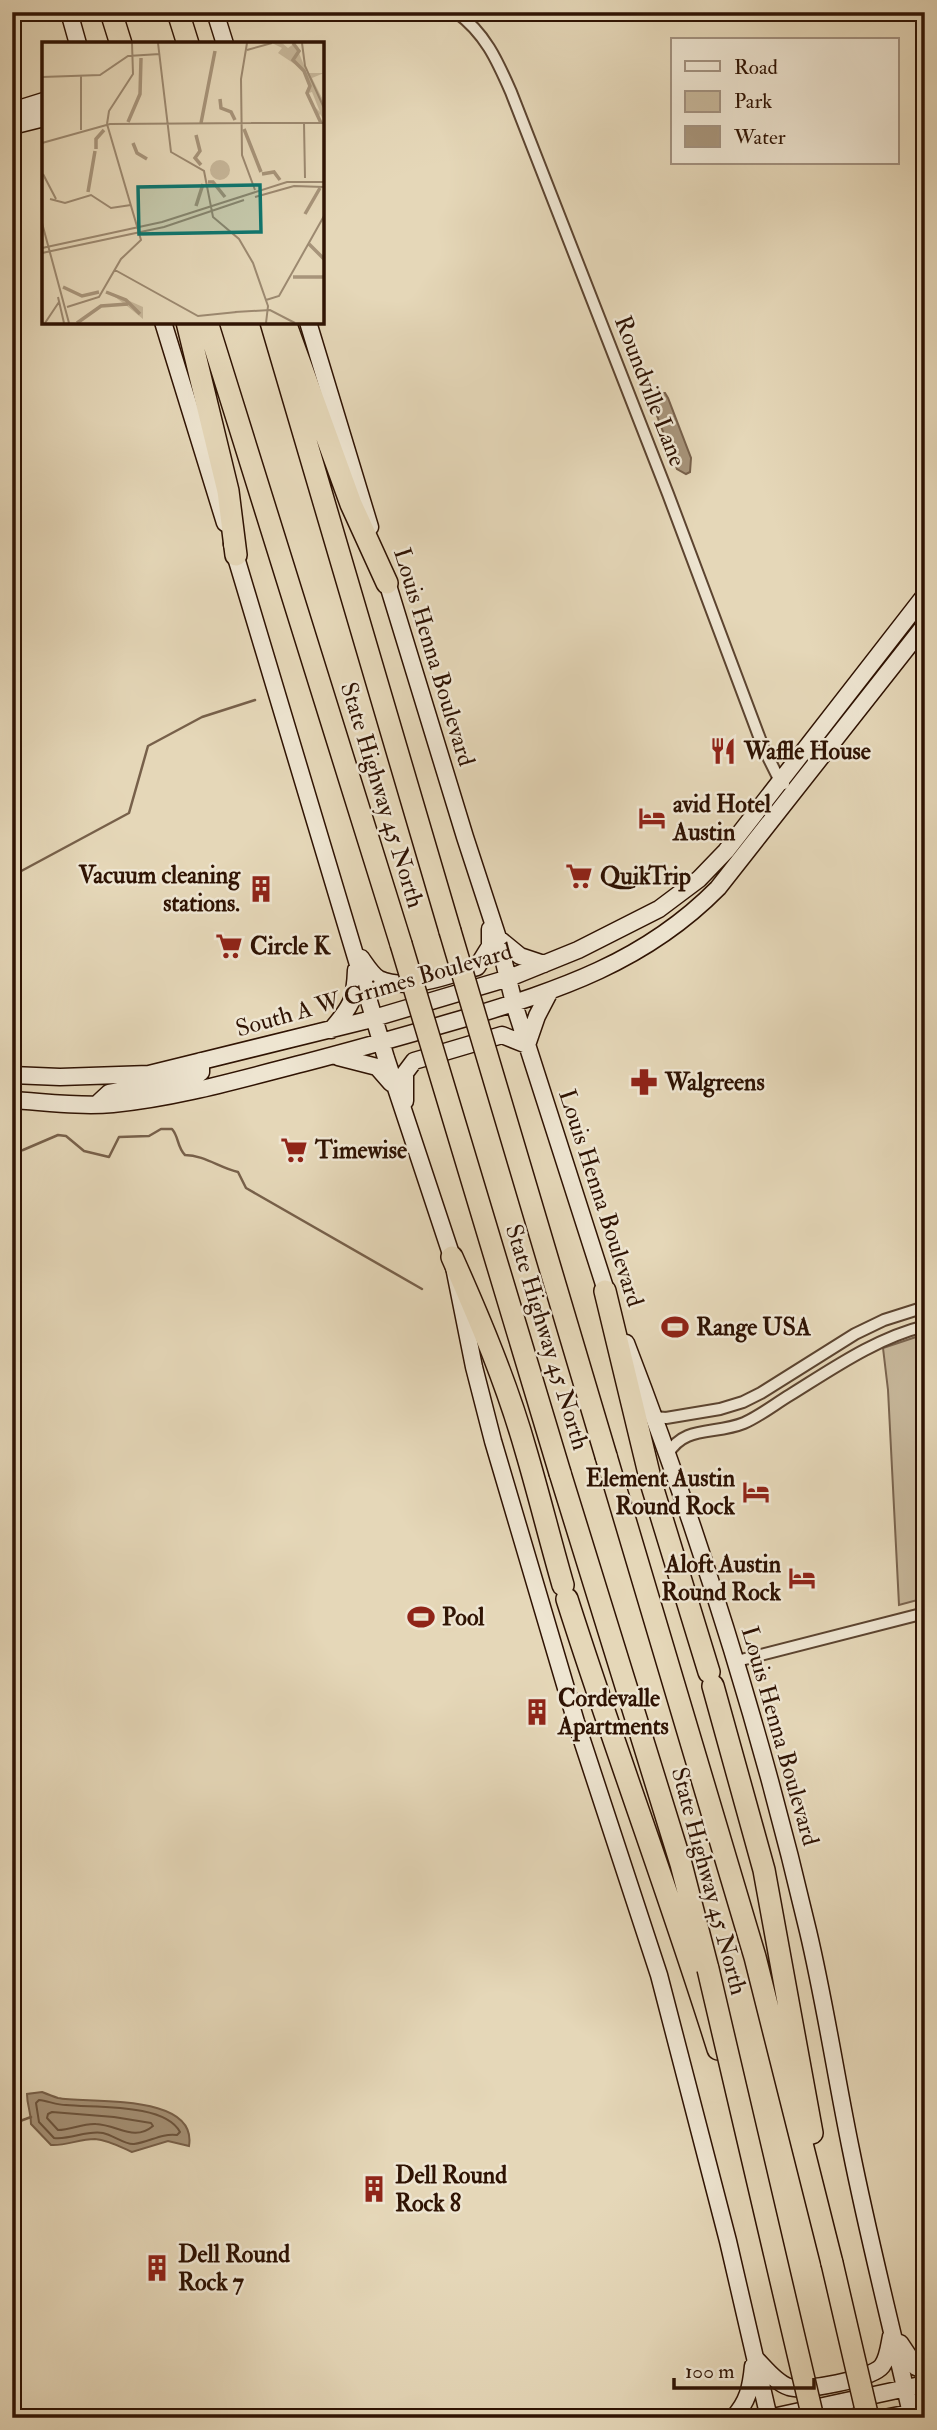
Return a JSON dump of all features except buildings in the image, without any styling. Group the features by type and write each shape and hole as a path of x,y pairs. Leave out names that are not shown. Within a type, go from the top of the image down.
{"highway":[{"path":"111,12 120,42"},
{"path":"178,12 187,42"},
{"path":"187,324 228,491 236,555"},
{"name":"State Highway 45 North","path":"208,324 401,944 681,1864 701,1971 755,2168 813,2418"},
{"name":"State Highway 45 North","path":"272,324 755,1957 868,2418"},
{"path":"286,324 351,504 387,583"},
{"path":"452,1257 480,1320 526,1451 565,1592 608,1727 701,1971"},
{"path":"606,1291 652,1486 711,1679 764,1870 802,2071 832,2263"}],"main road":[{"path":"69,12 77,42"},
{"path":"215,12 224,42"},
{"path":"12,111 42,103"},
{"path":"12,126 42,118"},
{"path":"164,324 236,555 396,1089 452,1257 474,1367 493,1441 576,1722 659,1975 728,2241 768,2418 925,2384"},
{"name":"Louis Henna Boulevard","path":"309,324 498,938 527,1045 606,1291 668,1454 737,1661 809,1934 851,2152 906,2388 916,2413"},
{"name":"South A W Grimes Boulevard","path":"12,1100 96,1105 211,1086 332,1056 514,1003 606,967 650,945 696,910 729,874 787,785 925,595"},
{"name":"South A W Grimes Boulevard","path":"12,1075 60,1077 149,1074 375,1018 509,978 578,950 659,909 699,879 869,698 925,625"},
{"path":"606,967 614,954 648,935 659,909"},
{"path":"356,953 376,978 404,984 477,967 490,946 490,913"},
{"path":"498,938 520,956 544,964"},
{"path":"331,1030 346,1013 355,994 356,953"},
{"path":"405,1113 405,1073 414,1061 502,1035 527,1045 550,990"},
{"path":"332,1056 376,1067 396,1089"},
{"path":"96,1105 108,1093 193,1078 201,1072 201,1061"},
{"path":"755,2357 786,2387 801,2390 826,2385 864,2376 881,2368 888,2352 892,2329"},
{"path":"892,2329 906,2355 916,2367 925,2371"},
{"path":"733,2418 744,2404 750,2390 755,2357"},
{"path":"884,2418 916,2413"}],"street":[{"name":"Roundville Lane","path":"456,12 472,24 494,52 668,494 763,747 787,785"},
{"path":"654,1417 666,1418 720,1409 743,1402 823,1353 884,1320 925,1307"},
{"path":"668,1454 674,1443 683,1436 729,1428 745,1422 834,1367 885,1341 925,1326"},
{"path":"823,1353 834,1367"},
{"path":"737,1661 925,1613"}],"green space":[{"path":"925,1334 925,1598 899,1605 888,1390 883,1348"}],"water":[{"path":"657,393 665,393 668,398 691,458 690,472 686,474 677,469 653,405 653,398"},
{"path":"42,2092 58,2098 138,2104 159,2109 176,2117 187,2129 189,2146 168,2141 132,2152 110,2142 95,2139 51,2145 31,2124 27,2094"}],"waterway":[{"path":"12,876 129,813 148,746 202,717 255,700"},
{"path":"12,1148 23,1150 58,1135 66,1136 84,1151 109,1157 119,1137 149,1136 161,1129 172,1129 185,1155 199,1157 238,1172 246,1188 422,1289"},
{"path":"12,2124 31,2117"}],"place":[{"name":"Waffle House","path":"723,751"},
{"name":"avid Hotel Austin","path":"652,818"},
{"name":"QuikTrip","path":"579,876"},
{"name":"Vacuum cleaning stations.","path":"261,889"},
{"name":"Circle K","path":"229,946"},
{"name":"Walgreens","path":"644,1082"},
{"name":"Timewise","path":"294,1150"},
{"name":"Range USA","path":"675,1327"},
{"name":"Element Austin Round Rock","path":"756,1492"},
{"name":"Aloft Austin Round Rock","path":"802,1578"},
{"name":"Pool","path":"421,1617"},
{"name":"Cordevalle Apartments","path":"537,1712"},
{"name":"Dell Round Rock 8","path":"374,2189"},
{"name":"Dell Round Rock 7","path":"157,2268"}]}
